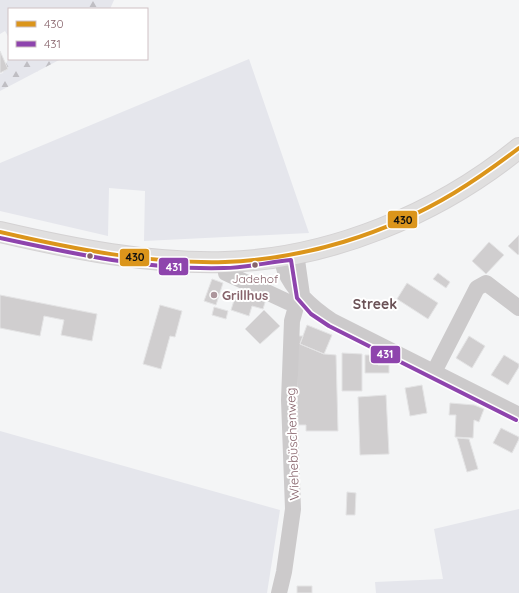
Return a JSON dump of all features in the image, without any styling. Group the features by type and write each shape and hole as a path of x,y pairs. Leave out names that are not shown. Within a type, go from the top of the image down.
{"main road":[{"path":"0,232 90,251 184,261 225,262 289,254 349,239 410,217 460,190 519,148"}],"street":[{"path":"289,254 301,298 332,321 519,415"},
{"path":"225,262 226,273 288,302 301,298"},
{"path":"435,373 437,366 478,288 486,283 519,308"},
{"name":"Wiehebüschenweg","path":"279,593 284,572 293,509 289,400 292,321 301,298"}],"green space":[{"path":"0,0 91,0 87,8 8,8 8,36 5,31 0,34"},
{"path":"88,0 114,0 110,8 84,8"},
{"path":"249,59 309,233 144,241 145,191 109,188 108,236 0,211 0,163"},
{"path":"59,60 0,91 0,74 3,73 7,61"},
{"path":"0,431 280,510 267,593 0,593"},
{"path":"519,509 519,593 376,593 375,582 443,579 434,529"}],"building":[{"path":"0,51 8,69 0,73"},
{"path":"519,235 519,254 518,255 508,246"},
{"path":"489,242 504,255 486,274 472,261"},
{"path":"438,273 450,282 446,288 433,279"},
{"path":"212,279 223,283 216,305 204,301"},
{"path":"407,283 438,303 428,319 397,299"},
{"path":"237,291 266,299 263,309 252,306 249,316 231,310"},
{"path":"0,295 97,314 92,341 61,335 64,320 44,316 40,336 0,328"},
{"path":"160,305 182,311 175,337 170,336 161,369 143,364"},
{"path":"214,307 228,311 226,319 212,315"},
{"path":"264,310 280,326 260,344 245,329"},
{"path":"307,325 332,335 324,354 300,344"},
{"path":"296,336 303,336 300,344 324,354 336,355 338,431 306,431 306,425 298,425"},
{"path":"469,336 485,346 472,368 456,358"},
{"path":"342,353 362,354 362,391 342,391"},
{"path":"365,355 378,355 378,365 389,365 389,373 365,373"},
{"path":"504,355 519,364 519,367 508,385 491,375"},
{"path":"422,385 427,413 410,416 405,388"},
{"path":"386,395 389,454 360,455 358,397"},
{"path":"450,403 474,405 484,409 479,422 474,420 473,438 455,437 456,415 449,415"},
{"path":"501,428 519,437 512,453 493,443"},
{"path":"457,438 469,439 478,469 467,472"},
{"path":"347,492 356,493 355,515 346,515"},
{"path":"297,586 312,586 312,593 297,593"}],"transit line":[{"name":"430","path":"0,232 111,254 168,261 225,262 285,256 344,242 401,221 454,193 519,148"},
{"name":"431","path":"0,238 55,250 139,264 195,268 232,268 291,260 297,298 311,314 329,326 516,420"}],"place":[{"name":"Jadehof","path":"255,265"},
{"name":"Grillhus","path":"214,295"}],"district":[{"name":"Streek","path":"375,304"}]}
